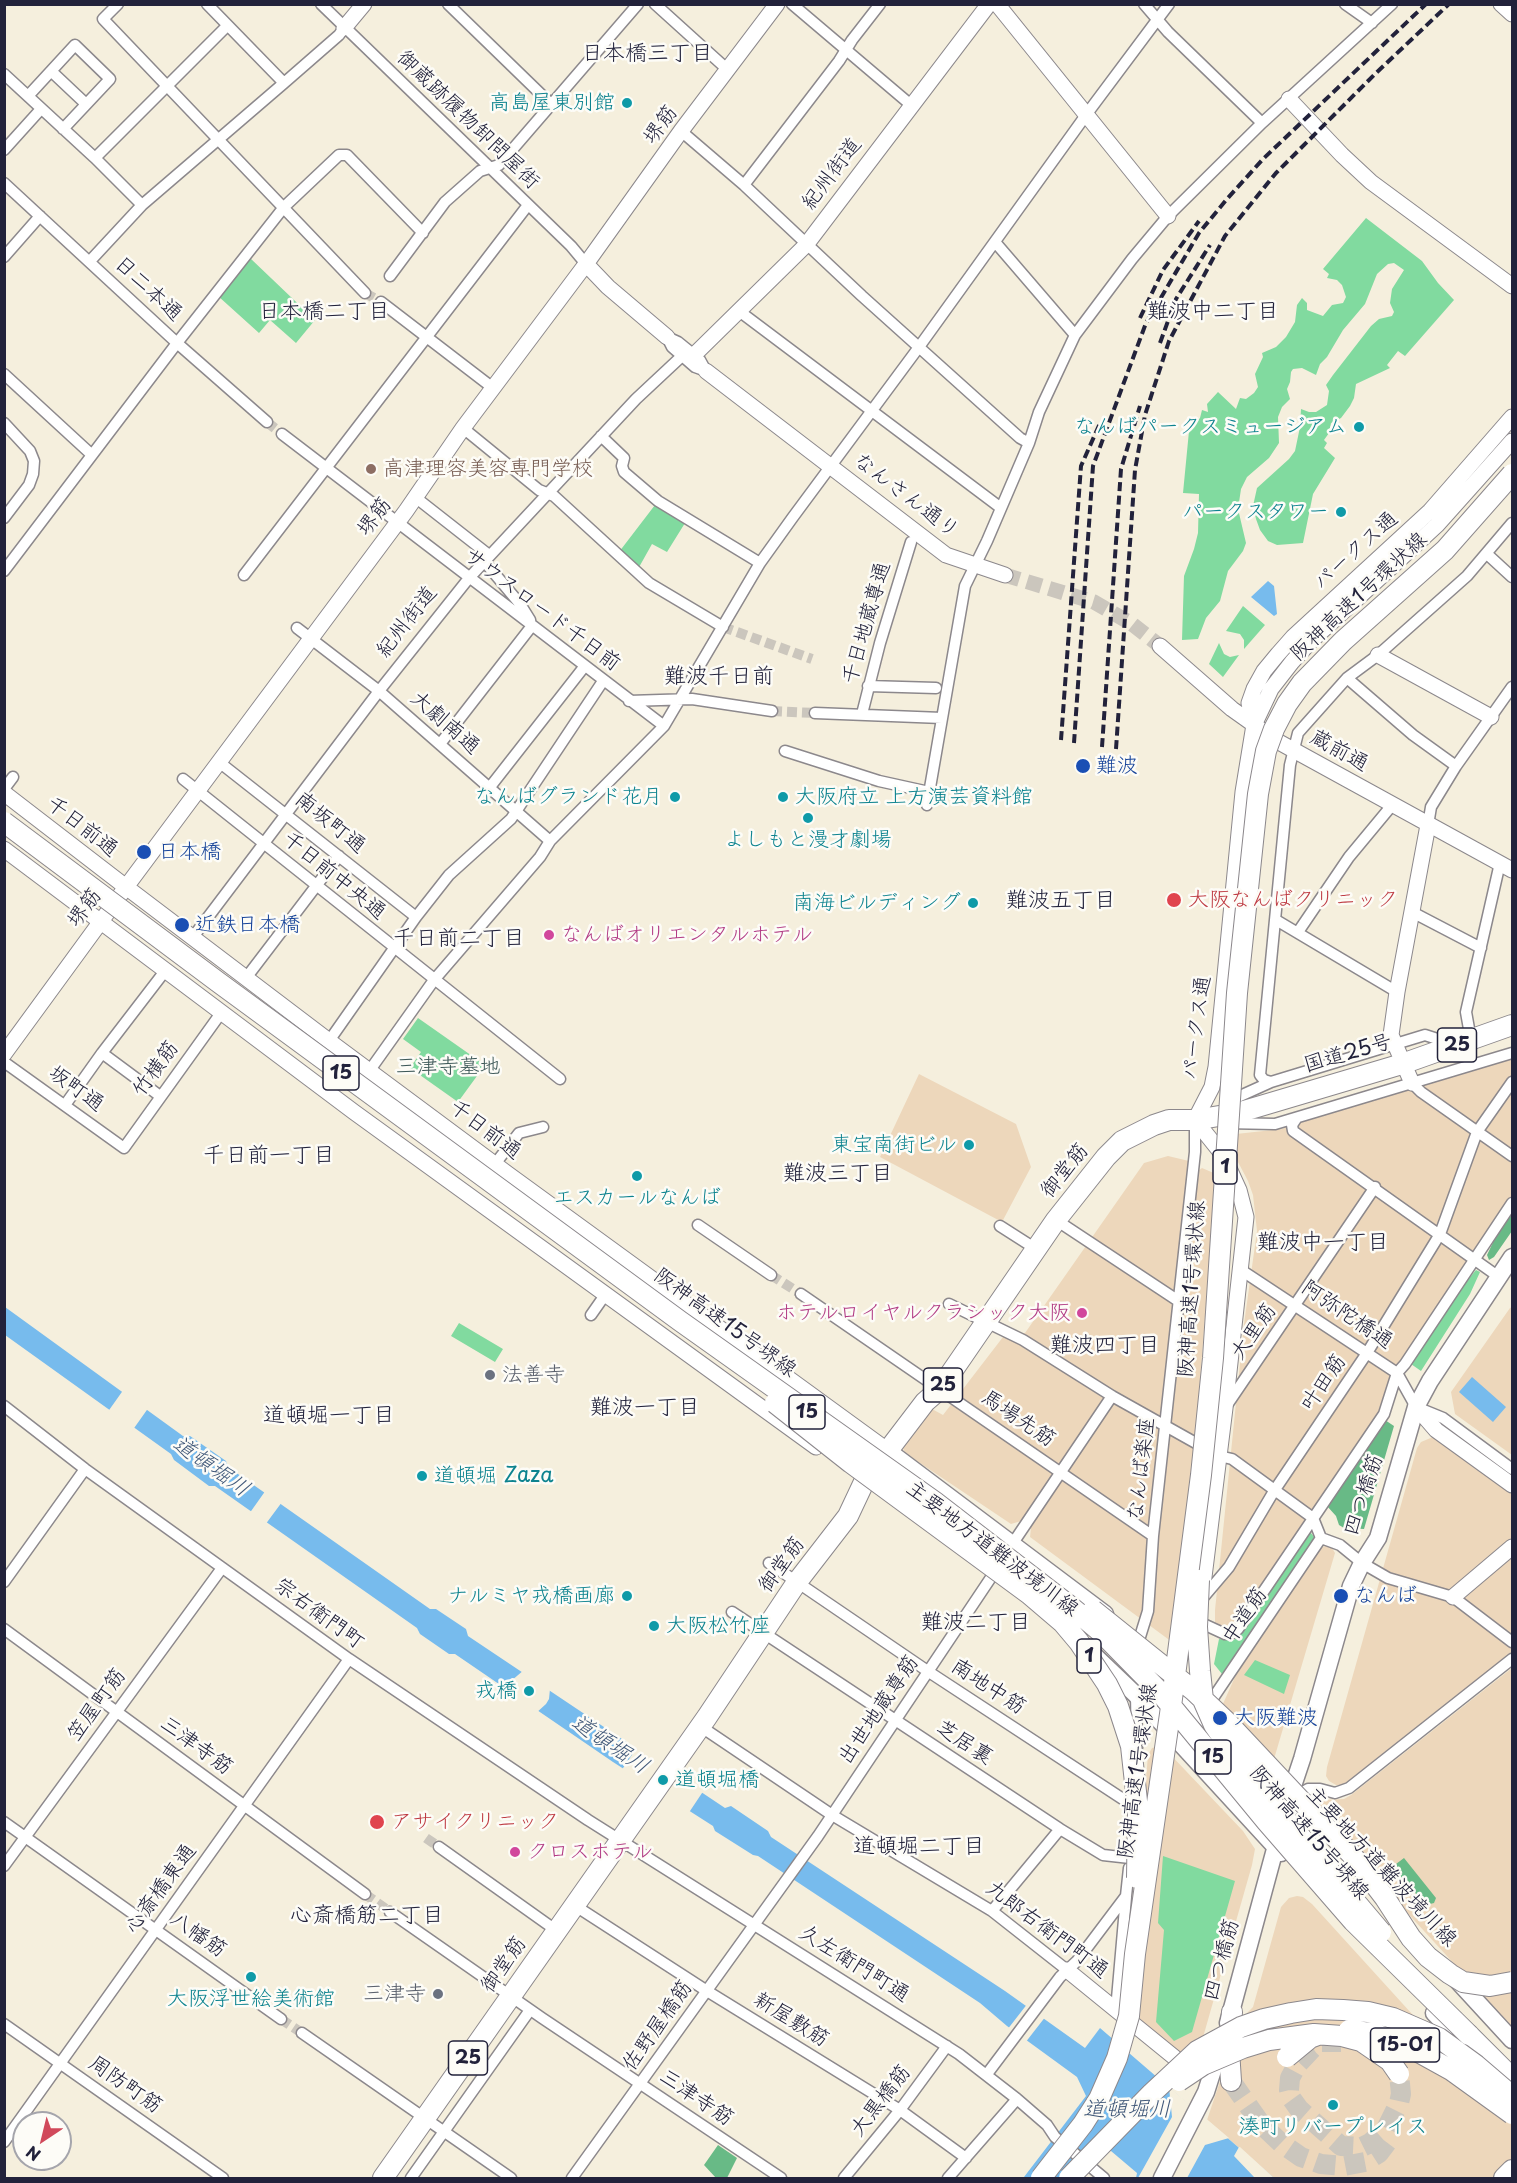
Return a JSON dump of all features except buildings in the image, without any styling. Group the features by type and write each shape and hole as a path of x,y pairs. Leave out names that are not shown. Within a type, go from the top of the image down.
{"highway":[{"name":"阪神高速1号環状線","path":"1041,2178 1083,2124 1108,2080 1129,2016 1135,1954 1164,1761 1201,1475 1212,1358 1237,993 1258,794 1266,751 1287,704 1302,683 1343,641 1445,550 1512,474"},
{"name":"阪神高速15号堺線","path":"4,822 680,1321 935,1502 1071,1607 1158,1690 1353,1921 1512,2078"},
{"name":"国道25号","path":"1195,1120 1237,1113 1402,1064 1512,1025"},
{"name":"御堂筋","path":"383,2178 700,1726 797,1582 852,1509 864,1482 925,1402 940,1389 1056,1220 1106,1157 1122,1141 1169,1120 1195,1120"},
{"name":"1","path":"680,1321 801,1425 1038,1601 1063,1623 1079,1642 1107,1684 1118,1706 1131,1746 1138,1810 1135,1954"},
{"path":"1201,1475 1197,1649 1203,1700 1223,1740 1269,1800 1469,2035"},
{"path":"935,1502 1065,1589 1123,1633 1202,1699 1228,1723 1352,1855 1419,1948 1439,1967 1463,1982"},
{"path":"1223,1740 1291,1811 1404,1941 1426,1960 1463,1982 1490,1986 1512,1982"},
{"path":"1069,2178 1197,2051 1219,2038 1264,2019 1316,2009 1368,2012 1393,2018 1417,2028 1457,2051 1511,2104"},
{"path":"1231,2081 1228,2050 1232,2012"},
{"name":"15-01","path":"1287,2057 1310,2038 1325,2032 1340,2030 1376,2034 1413,2049 1511,2104"},
{"path":"1102,2144 1187,2075 1222,2056 1269,2040 1314,2034 1352,2039 1397,2064 1455,2078 1511,2104"},
{"path":"1504,2178 1512,2170"}],"main road":[{"name":"四つ橋筋","path":"1162,2178 1197,2110 1211,2077 1232,2012 1288,1801 1351,1586 1378,1538 1416,1407 1430,1381 1512,1257"},
{"name":"主要地方道難波境川線","path":"887,1450 1139,1640 1188,1700 1288,1801 1512,2040"},
{"name":"主要地方道難波境川線","path":"864,1482 1049,1617 1136,1695 1511,2104"}],"street":[{"path":"118,4 103,19 365,293"},
{"path":"207,4 284,83"},
{"name":"御蔵跡履物卸問屋街","path":"321,4 571,246 586,264"},
{"path":"90,261 142,205 339,35 364,4"},
{"path":"448,4 552,105"},
{"path":"390,276 445,202 480,171 499,165 638,4"},
{"path":"655,4 728,70"},
{"name":"堺筋","path":"4,1054 397,523 463,428 586,264 681,131 777,4"},
{"path":"792,4 911,105"},
{"path":"744,185 880,4"},
{"name":"紀州街道","path":"193,938 379,691 469,578 636,399 740,311 806,244 988,4"},
{"path":"997,4 1168,216"},
{"path":"1144,4 1157,21 1262,123"},
{"path":"370,1070 435,980 540,857 550,841 664,726 760,563 1169,4"},
{"path":"1346,4 1372,23"},
{"path":"927,805 965,586 1029,443 1039,412 1075,336 1132,259 1168,216 1262,123 1392,4"},
{"path":"1501,4 1512,14"},
{"path":"95,158 227,26"},
{"path":"28,96 75,45 110,79 63,129"},
{"path":"51,71 86,104"},
{"path":"4,74 142,205"},
{"path":"1289,99 1342,156 1371,182 1512,286"},
{"path":"4,150 41,109"},
{"path":"681,131 744,185 918,347 1020,438 1029,443"},
{"path":"4,571 177,343 284,207 339,155 347,156 423,233"},
{"name":"日二本通","path":"4,183 177,343 267,422"},
{"path":"244,575 528,205"},
{"path":"4,257 40,216"},
{"path":"995,242 1075,336"},
{"name":"なんさん通り","path":"586,264 608,287 667,337 678,342 688,355 700,360 706,371 946,555 974,565"},
{"path":"381,302 493,388"},
{"path":"740,311 1001,508"},
{"path":"4,374 92,455"},
{"name":"パークス通","path":"1254,726 1250,704 1252,696 1264,671 1278,654 1293,637 1430,511 1512,417"},
{"path":"4,423 30,451 34,461 29,485 4,518"},
{"path":"463,428 539,490 554,496 649,583 723,627"},
{"path":"282,434 397,523"},
{"path":"601,436 624,458 622,466 624,472 658,501 760,563"},
{"name":"パークス通","path":"1195,1120 1212,1087 1216,1067 1243,792 1254,726 1271,689 1310,642 1437,525 1512,441"},
{"path":"415,497 487,558 520,604 530,620 531,627 440,744"},
{"name":"サウスロード千日前","path":"397,523 664,726"},
{"path":"1271,1082 1264,1080 1260,1075 1292,749 1298,733 1347,678 1378,655 1442,600 1487,554 1512,523"},
{"name":"千日地蔵尊通","path":"862,714 868,686 911,542"},
{"path":"1487,554 1512,577"},
{"path":"974,565 1005,575"},
{"name":"大劇南通","path":"297,628 379,691 550,841"},
{"name":"蔵前通","path":"1160,646 1254,726 1506,867"},
{"path":"1378,655 1491,717"},
{"path":"489,787 584,667"},
{"path":"1347,678 1413,735 1456,766"},
{"path":"329,1041 416,916 449,875 512,819 603,681"},
{"path":"868,686 936,688"},
{"path":"1512,687 1456,766 1431,807 1391,1035 1412,1083 1512,1156"},
{"path":"629,701 692,699 772,711"},
{"path":"815,712 942,718"},
{"path":"785,751 879,781 929,792"},
{"name":"南坂町通","path":"219,762 416,916"},
{"path":"4,791 13,777"},
{"name":"千日前中央通","path":"183,779 560,1079"},
{"name":"千日前通","path":"4,791 329,1041 887,1450"},
{"path":"1298,932 1349,857 1393,804"},
{"path":"4,849 221,1013 864,1482"},
{"path":"246,978 339,856"},
{"path":"1195,1120 1238,1096 1271,1082 1394,1043 1425,1035 1464,1042 1466,1012 1481,948 1506,867"},
{"path":"1412,912 1481,948"},
{"path":"1276,920 1397,992"},
{"path":"65,1106 102,1053 165,971"},
{"name":"竹横筋","path":"124,1148 221,1013"},
{"path":"102,1053 160,1096"},
{"path":"1195,1120 1236,1125 1275,1124 1512,1053"},
{"name":"坂町通","path":"4,1062 124,1148"},
{"name":"叶田筋","path":"1201,1600 1229,1567 1274,1491 1367,1353 1440,1234 1477,1132 1512,1082"},
{"path":"1296,1119 1293,1131 1499,1277"},
{"path":"1172,1735 1188,1700 1225,1408 1246,1217 1239,1190 1223,1155 1195,1120"},
{"name":"なんば楽座","path":"1139,1640 1148,1611 1153,1536 1196,1152 1195,1120"},
{"path":"495,1164 519,1133 543,1127"},
{"name":"大里筋","path":"1225,1408 1375,1187"},
{"name":"中道筋","path":"1199,1622 1225,1634 1233,1633 1238,1629 1384,1414 1397,1373 1512,1203"},
{"path":"1056,1220 1180,1302"},
{"path":"698,1225 771,1275"},
{"path":"1000,1226 1036,1249"},
{"name":"阿弥陀橋通","path":"1241,1270 1397,1373 1416,1407 1436,1430 1512,1485"},
{"name":"馬場先筋","path":"801,1294 1153,1536"},
{"path":"591,1315 605,1295"},
{"path":"949,1304 1023,1340 1112,1396 1219,1456 1232,1460 1313,1518 1321,1538 1340,1545 1362,1563 1388,1578 1453,1597 1512,1642"},
{"path":"1013,1544 1112,1396"},
{"name":"宗右衛門町","path":"4,1406 86,1469 349,1659 620,1841"},
{"path":"1416,1407 1443,1418 1512,1469"},
{"path":"4,1582 86,1469"},
{"name":"中道筋","path":"1202,1715 1321,1538"},
{"path":"1453,1597 1512,1547"},
{"name":"南地中筋","path":"769,1563 929,1672 1135,1807"},
{"name":"笠屋町筋","path":"4,1866 222,1568"},
{"name":"出世地蔵尊筋","path":"774,1897 818,1836 992,1576"},
{"name":"芝居裏","path":"732,1612 1060,1829 1103,1855 1130,1858"},
{"name":"三津寺筋","path":"4,1629 365,1894"},
{"name":"心斎橋東通","path":"4,2142 349,1659"},
{"path":"1288,1801 1308,1789 1335,1793 1349,1788 1512,1659"},
{"path":"1116,2010 1135,1807 1136,1695"},
{"name":"九郎右衛門町通","path":"700,1726 832,1815 992,1911 1185,2066 1211,2077"},
{"name":"八幡筋","path":"4,1822 281,2019"},
{"path":"992,1911 1060,1829"},
{"name":"久左衛門町通","path":"620,1841 947,2046 987,2074 1017,2099 1047,2125 1055,2137 1104,2178"},
{"path":"439,1847 557,1930"},
{"path":"987,2074 1126,1896"},
{"name":"佐野屋橋筋","path":"572,2178 774,1897"},
{"name":"新屋敷筋","path":"574,1905 707,1991 900,2110 966,2158"},
{"name":"三津寺筋","path":"390,1912 530,2010 781,2178"},
{"path":"411,2178 530,2010"},
{"name":"周防町筋","path":"4,2024 224,2178"},
{"path":"302,2034 511,2178"},
{"name":"大黒橋筋","path":"844,2178 900,2110 947,2046"},
{"path":"948,2178 1017,2099"}],"shaded area":[{"path":"1512,1059 1512,1195 1390,1378 1380,1411 1236,1624 1226,1630 1220,1628 1215,1623 1215,1610 1244,1324 1257,1231 1253,1195 1229,1145 1236,1134 1282,1129"},
{"name":"東宝南街ビル","path":"919,1074 1016,1124 1031,1167 1002,1222 880,1157"},
{"path":"1168,1156 1189,1161 1198,1171 1202,1168 1216,1174 1196,1432 1172,1642 1030,1537 1031,1528 1021,1521 1011,1524 905,1453 903,1448 929,1410 932,1409 943,1415 1003,1337 1025,1333 1144,1163"},
{"path":"1512,1307 1512,1455 1455,1414 1451,1392"},
{"path":"1433,1437 1439,1439 1512,1493 1512,1653 1343,1785 1336,1785 1326,1776 1327,1767 1417,1448 1421,1442"},
{"path":"1325,1546 1332,1548 1335,1553 1274,1759 1222,1706 1239,1668 1321,1548"},
{"path":"1512,1668 1512,2027 1402,1907 1317,1806 1324,1800 1344,1799 1351,1795"},
{"path":"1152,1748 1167,1751 1243,1831 1255,1849 1198,2055 1190,2060 1127,2010 1148,1755"},
{"path":"1303,1897 1312,1904 1512,2124 1512,2178 1274,2178 1207,2120 1241,2019 1253,2007 1281,1907 1289,1898"}],"green space":[{"path":"1366,218 1422,261 1454,300 1405,356 1398,351 1387,365 1390,368 1356,384 1350,406 1341,418 1331,423 1329,433 1324,440 1327,443 1324,448 1335,458 1313,494 1303,543 1277,545 1268,541 1256,519 1253,506 1257,488 1295,451 1301,409 1316,412 1327,405 1329,391 1326,385 1333,375 1371,326 1379,319 1392,316 1394,312 1390,303 1392,289 1404,270 1394,263 1388,264 1377,274 1365,304 1343,330 1327,357 1320,364 1316,375 1302,368 1293,369 1287,389 1290,399 1282,407 1278,417 1279,443 1269,458 1247,477 1241,489 1238,509 1246,543 1243,551 1228,571 1220,601 1206,618 1198,639 1182,640 1184,576 1198,533 1199,494 1183,493 1189,431 1200,418 1202,410 1208,412 1207,404 1218,392 1236,409 1240,398 1246,399 1254,393 1258,387 1255,374 1263,357 1262,353 1276,347 1286,337 1295,322 1297,305 1302,298 1307,303 1307,310 1323,316 1332,305 1343,303 1346,297 1342,285 1337,280 1327,278 1329,274 1323,269"},
{"path":"250,258 315,320 296,343 270,320 259,333 218,296"},
{"path":"655,505 685,523 667,552 652,544 638,569 619,552"},
{"path":"1243,606 1265,625 1244,649 1244,640 1240,634 1226,631"},
{"path":"1219,643 1224,654 1230,657 1239,655 1223,677 1209,664"},
{"name":"三津寺墓地","path":"418,1018 485,1065 458,1102 410,1068 421,1052 403,1039"},
{"path":"1512,1211 1512,1231 1494,1257 1489,1260 1487,1255"},
{"path":"1476,1270 1480,1272 1470,1294 1421,1371 1411,1364 1461,1288"},
{"path":"459,1323 503,1349 495,1362 451,1336"},
{"path":"1385,1420 1394,1426 1364,1529 1344,1528 1339,1525 1336,1516 1327,1506"},
{"path":"1308,1533 1315,1538 1222,1674 1214,1664 1219,1639 1234,1640 1240,1634"},
{"path":"1255,1660 1290,1675 1284,1694 1244,1675"},
{"path":"1163,1856 1235,1881 1192,2032 1174,2041 1156,2022 1164,1930 1158,1923"},
{"path":"1404,1858 1436,1898 1434,1903 1426,1905 1392,1867"},
{"path":"718,2145 737,2158 727,2178 716,2178 704,2165"}],"water":[{"path":"1268,581 1274,586 1277,614 1274,616 1251,597"},
{"name":"道頓堀川","path":"5,1307 183,1436 190,1436 226,1461 228,1467 430,1609 436,1609 466,1629 468,1636 725,1808 731,1806 768,1831 771,1837 1005,1991 1085,2048 1100,2028 1274,2178 1136,2178 1137,2173 1111,2151 1099,2150 1072,2178 1024,2177 1086,2096 1077,2077 1007,2026 980,2003 758,1856 715,1831 713,1826 613,1762 455,1654 449,1654 420,1634 417,1628 215,1486 209,1486 174,1460 171,1454 5,1335"},
{"path":"1472,1377 1506,1407 1493,1422 1459,1392"}],"pier":[{"path":"124,1389 149,1407 132,1431 107,1413"},
{"path":"266,1490 282,1502 265,1525 249,1514"},
{"name":"戎橋","path":"524,1670 550,1689 546,1704 535,1714 509,1696 508,1688 511,1681"},
{"path":"638,1746 704,1790 688,1814 621,1771"},
{"path":"1028,2003 1046,2016 1025,2043 1007,2030"},
{"path":"1169,2087 1229,2138 1205,2145 1187,2178 1138,2178 1172,2117"},
{"path":"1239,2147 1274,2178 1254,2177 1234,2156"}],"tunnel":[{"path":"365,293 381,302"},
{"path":"267,422 282,434"},
{"path":"1005,575 1094,602 1132,624 1160,646"},
{"path":"723,627 812,659"},
{"path":"772,711 815,713"},
{"path":"771,1275 801,1294"},
{"path":"426,1838 439,1847"},
{"path":"365,1894 390,1912"},
{"path":"281,2019 302,2033"},
{"path":"1341,2042 1322,2042 1312,2049 1297,2065 1290,2078 1289,2090 1291,2098 1299,2109 1341,2146 1362,2147 1386,2129 1399,2103 1401,2094 1399,2074"},
{"path":"1231,2081 1261,2124 1281,2143 1301,2157 1321,2164 1344,2166 1365,2162 1379,2153 1391,2137"}],"railway":[{"path":"1074,743 1093,466 1146,323 1199,233 1227,199 1263,159 1426,4"},
{"path":"1116,749 1135,470 1145,415 1169,341 1225,236 1276,173 1449,4"},
{"path":"1140,318 1163,270 1199,221"},
{"path":"1160,343 1176,299 1210,245"},
{"path":"1102,747 1121,469 1140,406"},
{"path":"1061,740 1081,466 1101,421"}],"place":[{"name":"高島屋東別館","path":"627,103"},
{"name":"なんばパークスミュージアム","path":"1359,427"},
{"name":"高津理容美容専門学校","path":"371,469"},
{"name":"パークスタワー","path":"1341,512"},
{"name":"難波","path":"1083,766"},
{"name":"なんばグランド花月","path":"675,797"},
{"name":"大阪府立 上方演芸資料館","path":"783,797"},
{"name":"よしもと漫才劇場","path":"808,818"},
{"name":"日本橋","path":"144,852"},
{"name":"大阪なんばクリニック","path":"1174,900"},
{"name":"南海ビルディング","path":"973,903"},
{"name":"近鉄日本橋","path":"182,925"},
{"name":"なんばオリエンタルホテル","path":"549,935"},
{"name":"東宝南街ビル","path":"969,1145"},
{"name":"エスカールなんば","path":"637,1176"},
{"name":"ホテルロイヤルクラシック大阪","path":"1082,1313"},
{"name":"法善寺","path":"490,1375"},
{"name":"道頓堀 Zaza","path":"422,1476"},
{"name":"ナルミヤ戎橋画廊","path":"627,1596"},
{"name":"なんば","path":"1341,1596"},
{"name":"大阪松竹座","path":"654,1626"},
{"name":"戎橋","path":"529,1691"},
{"name":"大阪難波","path":"1220,1718"},
{"name":"道頓堀橋","path":"663,1780"},
{"name":"アサイクリニック","path":"377,1822"},
{"name":"クロスホテル","path":"515,1852"},
{"name":"大阪浮世絵美術館","path":"251,1977"},
{"name":"三津寺","path":"438,1994"},
{"name":"湊町リバープレイス","path":"1333,2105"}],"district":[{"name":"日本橋三丁目","path":"647,54"},
{"name":"日本橋二丁目","path":"324,312"},
{"name":"難波中二丁目","path":"1213,312"},
{"name":"難波千日前","path":"719,677"},
{"name":"難波五丁目","path":"1061,901"},
{"name":"千日前二丁目","path":"459,939"},
{"name":"千日前一丁目","path":"269,1156"},
{"name":"難波三丁目","path":"838,1174"},
{"name":"難波中一丁目","path":"1323,1243"},
{"name":"難波四丁目","path":"1105,1346"},
{"name":"難波一丁目","path":"645,1408"},
{"name":"道頓堀一丁目","path":"329,1416"},
{"name":"難波二丁目","path":"976,1623"},
{"name":"道頓堀二丁目","path":"919,1847"},
{"name":"心斎橋筋二丁目","path":"367,1916"}]}
